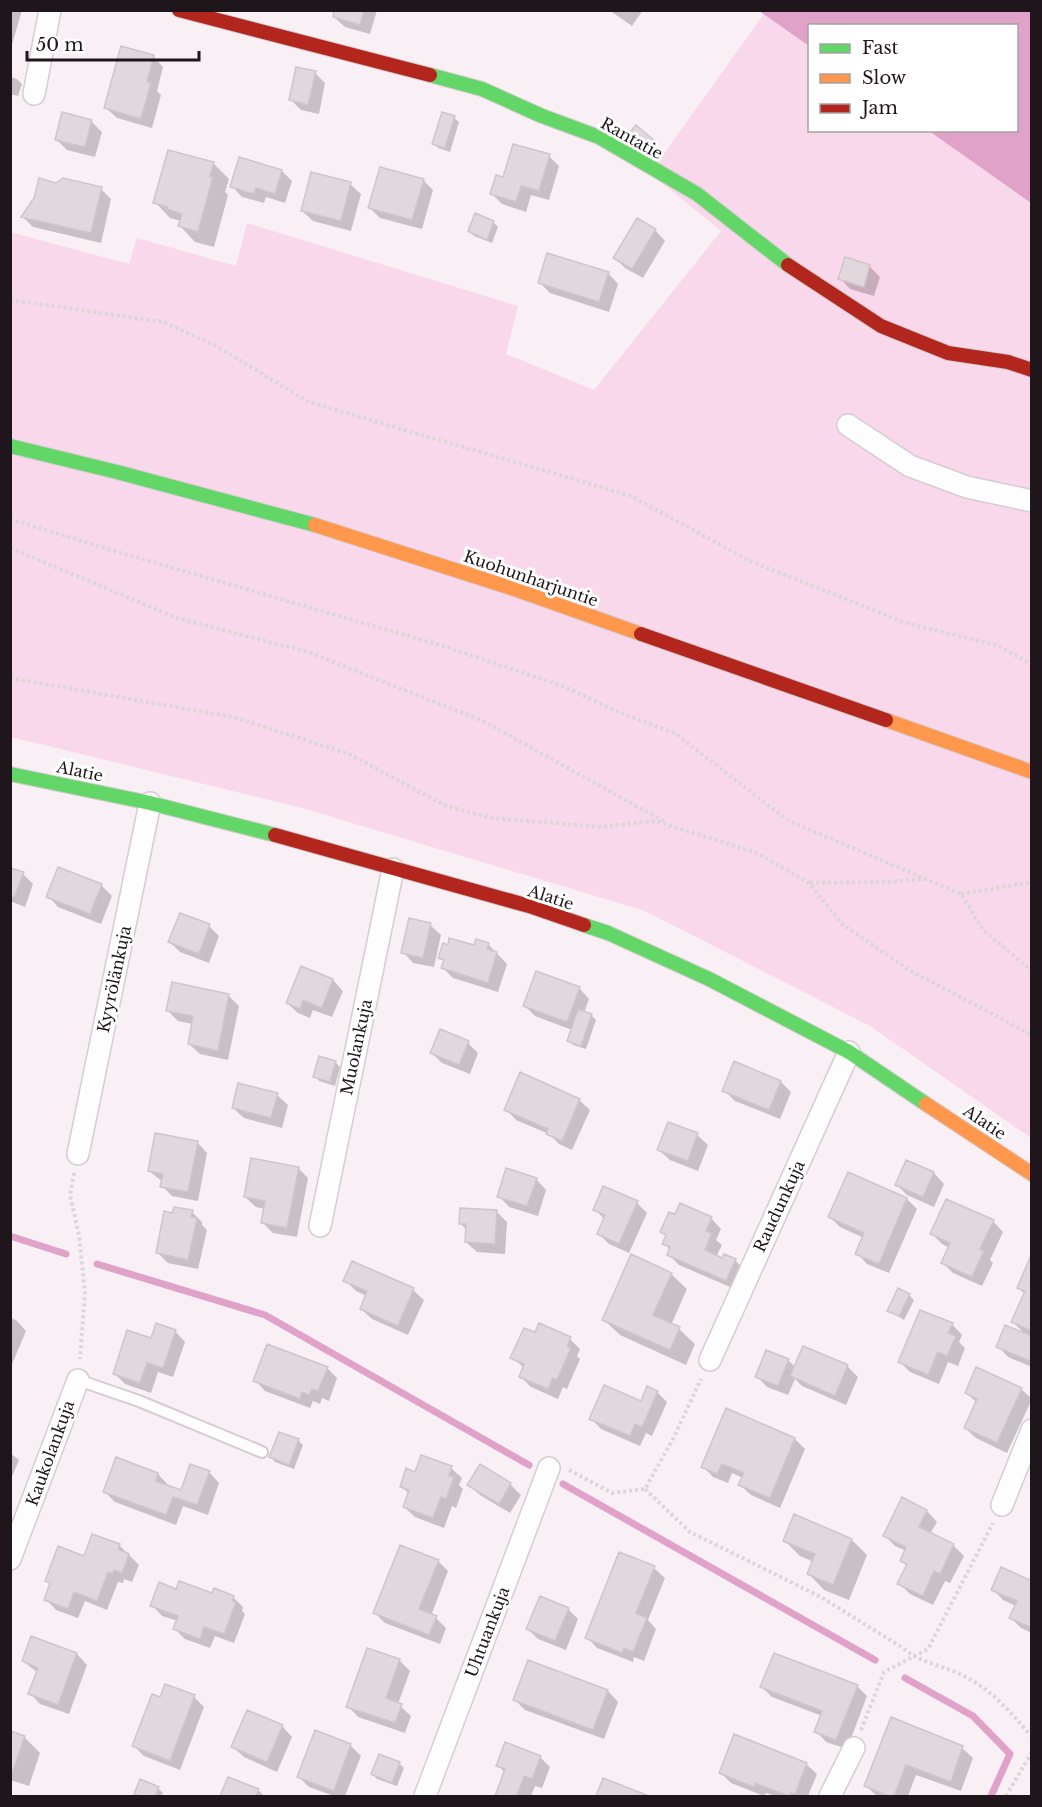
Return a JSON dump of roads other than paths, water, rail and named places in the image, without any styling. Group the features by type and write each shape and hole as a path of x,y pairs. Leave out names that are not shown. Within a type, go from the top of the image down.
{"street":[{"path":"34,94 50,10"},
{"name":"Rantatie","path":"179,10 482,89 542,116 599,137 697,194 783,262 881,326 948,353 1008,362 1032,370"},
{"path":"848,425 910,466 967,487 1032,501"},
{"name":"Kuohunharjuntie","path":"10,446 117,472 336,531 514,589 1032,772"},
{"name":"Alatie","path":"10,774 150,803 529,906 608,933 709,979 849,1052 1032,1174"},
{"name":"Kyyrölänkuja","path":"78,1154 150,803"},
{"name":"Muolankuja","path":"320,1226 393,869"},
{"name":"Raudunkuja","path":"710,1360 849,1052"},
{"name":"Kaukolankuja","path":"10,1559 78,1380"},
{"path":"1002,1505 1032,1430"},
{"name":"Uhtuankuja","path":"425,1797 549,1468"},
{"path":"830,1797 854,1748"}],"lane":[{"path":"78,1380 139,1401 262,1452"}],"waterway":[{"path":"10,1236 66,1254"},
{"path":"97,1264 265,1315 529,1465"},
{"path":"563,1484 875,1660"},
{"path":"905,1678 973,1716 1010,1754 991,1796"}]}
